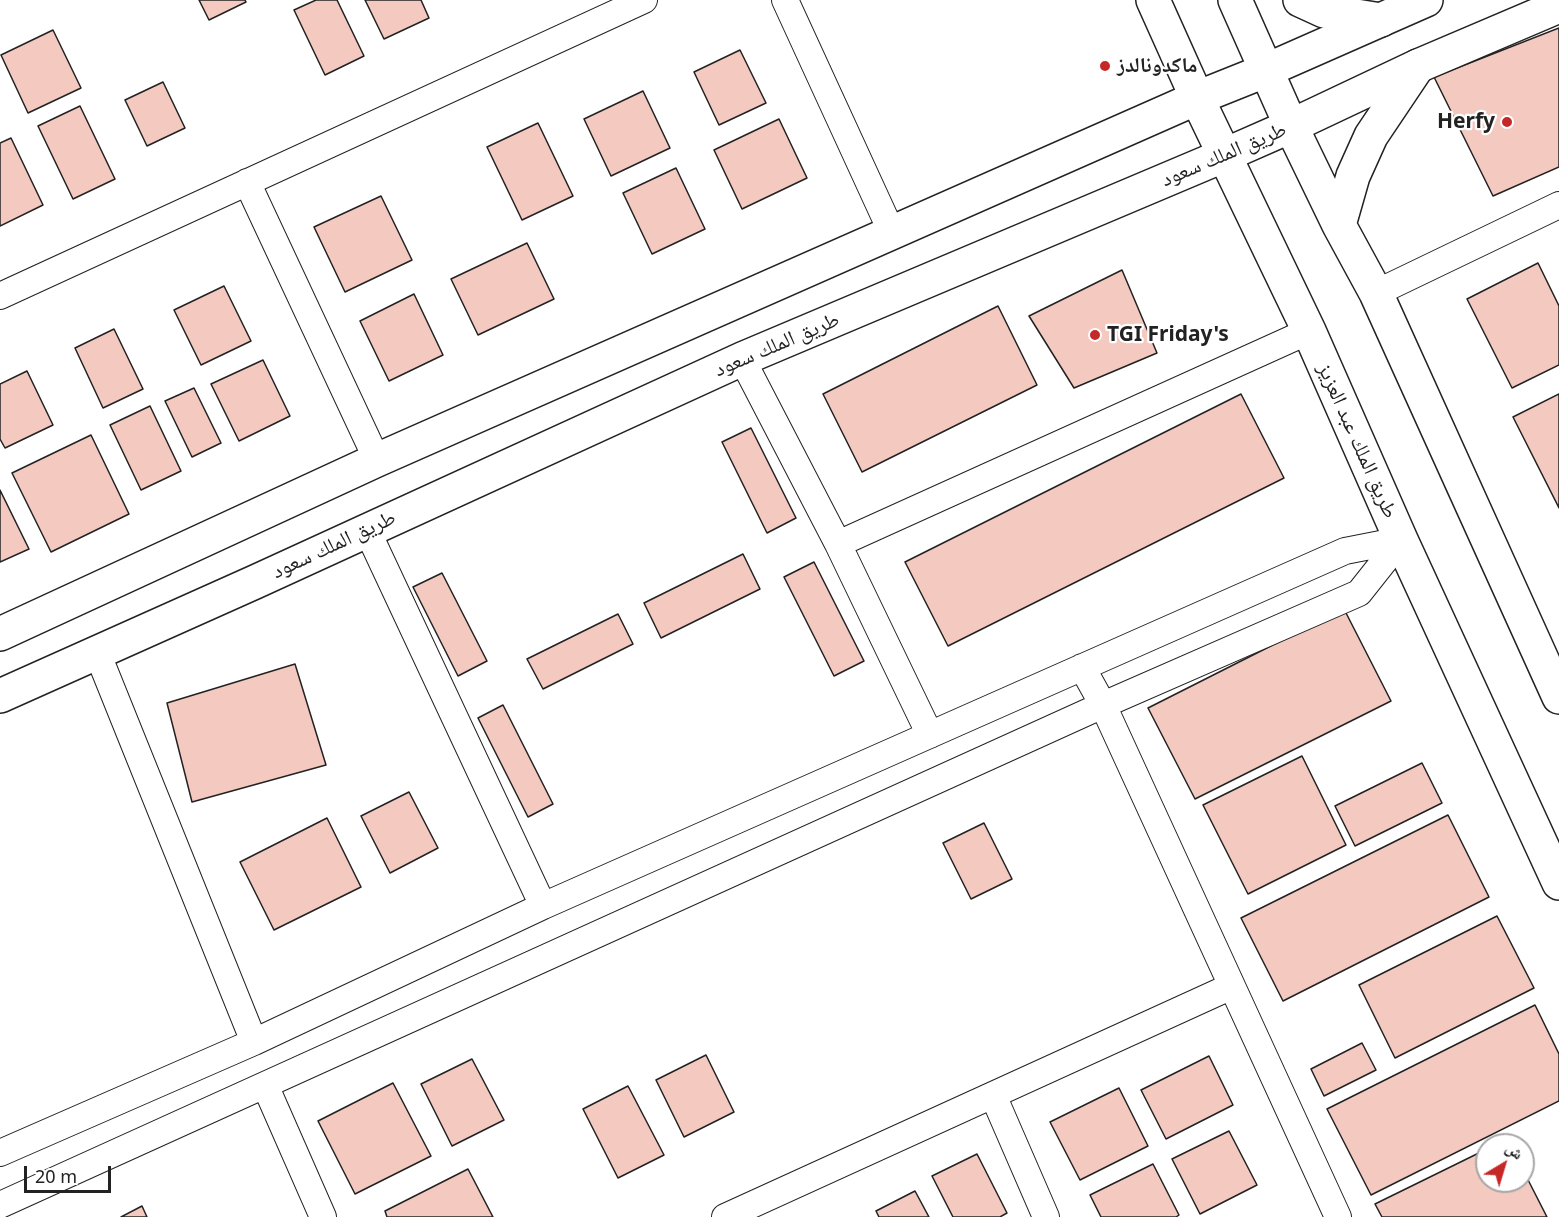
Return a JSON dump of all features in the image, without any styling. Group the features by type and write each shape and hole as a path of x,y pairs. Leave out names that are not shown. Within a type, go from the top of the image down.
{"main road":[{"name":"طريق الملك عبد العزيز","path":"1153,0 1197,98 1309,332 1401,540 1559,883"},
{"path":"1235,0 1339,225 1376,293 1559,697"},
{"path":"1300,0 1324,11 1381,20"},
{"path":"0,634 377,460 1197,98 1426,0"},
{"name":"طريق الملك سعود","path":"0,696 742,358 1225,155 1418,66 1559,6"},
{"path":"1339,225 1353,176 1371,136 1418,66"}],"street":[{"path":"0,296 644,0"},
{"path":"785,0 892,233"},
{"path":"247,183 377,460"},
{"path":"1376,293 1559,205"},
{"path":"838,544 1309,332"},
{"path":"742,358 838,544 930,735"},
{"path":"367,530 543,906"},
{"path":"0,1153 254,1042 543,906 1345,551 1401,540"},
{"path":"0,1205 1103,705 1359,592 1401,540"},
{"path":"97,652 254,1042"},
{"path":"1082,667 1103,705 1338,1217"},
{"path":"731,1216 1232,986"},
{"path":"265,1085 323,1217"},
{"path":"993,1095 1046,1217"}],"building":[{"path":"199,0 245,0 246,2 209,20"},
{"path":"316,0 337,0 364,56 325,75 294,10"},
{"path":"365,0 421,0 429,18 384,39"},
{"name":"Herfy","path":"1559,28 1559,167 1493,196 1434,77"},
{"path":"53,30 81,88 28,113 1,55"},
{"path":"740,50 766,103 719,125 694,72"},
{"path":"163,82 185,128 147,146 125,100"},
{"path":"643,91 670,148 611,176 584,119"},
{"path":"80,106 115,179 73,199 38,126"},
{"path":"779,119 807,178 742,209 714,150"},
{"path":"538,123 573,196 522,220 487,147"},
{"path":"11,138 43,205 0,226 0,143"},
{"path":"676,168 705,229 652,254 623,193"},
{"path":"381,196 412,260 345,292 314,227"},
{"path":"527,243 554,299 478,335 451,279"},
{"path":"1538,263 1559,306 1559,365 1512,388 1467,299"},
{"name":"TGI Friday's","path":"1122,270 1157,353 1074,388 1029,316"},
{"path":"224,286 251,341 201,365 174,310"},
{"path":"414,294 443,355 389,381 360,321"},
{"path":"998,306 1037,385 862,472 823,394"},
{"path":"114,329 143,389 103,408 75,348"},
{"path":"263,360 290,416 239,441 211,384"},
{"path":"27,371 53,425 5,448 0,439 0,384"},
{"path":"194,388 221,443 192,457 165,401"},
{"path":"1241,394 1284,478 948,646 905,562"},
{"path":"1559,394 1559,508 1513,417"},
{"path":"150,406 181,471 141,490 110,425"},
{"path":"751,428 796,518 767,533 722,442"},
{"path":"91,435 129,514 51,552 12,473"},
{"path":"0,490 29,549 0,562"},
{"path":"743,554 760,589 661,638 644,603"},
{"path":"814,562 864,661 834,676 784,577"},
{"path":"442,573 487,661 458,676 413,587"},
{"path":"1344,609 1391,701 1195,799 1148,708"},
{"path":"618,614 633,644 543,689 527,659"},
{"path":"295,664 326,765 192,802 167,703"},
{"path":"503,705 553,804 528,817 478,718"},
{"path":"1302,756 1346,845 1248,894 1203,805"},
{"path":"1422,763 1442,803 1355,846 1335,806"},
{"path":"409,792 438,848 390,873 361,816"},
{"path":"1448,815 1489,897 1283,1001 1241,918"},
{"path":"327,818 361,887 274,930 240,862"},
{"path":"984,823 1012,879 971,899 943,843"},
{"path":"1497,916 1534,988 1395,1058 1359,985"},
{"path":"1535,1005 1559,1054 1559,1101 1495,1133 1475,1133 1475,1143 1371,1195 1327,1109"},
{"path":"1362,1043 1376,1070 1324,1096 1311,1069"},
{"path":"706,1055 734,1112 684,1137 656,1080"},
{"path":"1209,1056 1233,1105 1166,1139 1141,1090"},
{"path":"472,1059 504,1120 452,1146 421,1084"},
{"path":"393,1083 431,1156 355,1194 318,1121"},
{"path":"628,1086 664,1155 618,1178 583,1109"},
{"path":"1119,1088 1148,1146 1080,1180 1050,1122"},
{"path":"1229,1131 1257,1185 1200,1214 1172,1159"},
{"path":"977,1154 1007,1213 1000,1217 953,1217 932,1176"},
{"path":"1475,1155 1475,1193 1535,1193 1547,1217 1382,1217 1375,1204"},
{"path":"1153,1164 1179,1215 1176,1217 1101,1217 1090,1195"},
{"path":"468,1169 493,1217 387,1217 385,1211"},
{"path":"915,1191 929,1217 879,1217 876,1211"},
{"path":"142,1206 147,1217 121,1217"}],"place":[{"name":"ماكدونالدز","path":"1105,66"},
{"name":"Herfy","path":"1507,122"},
{"name":"TGI Friday's","path":"1095,335"}]}
